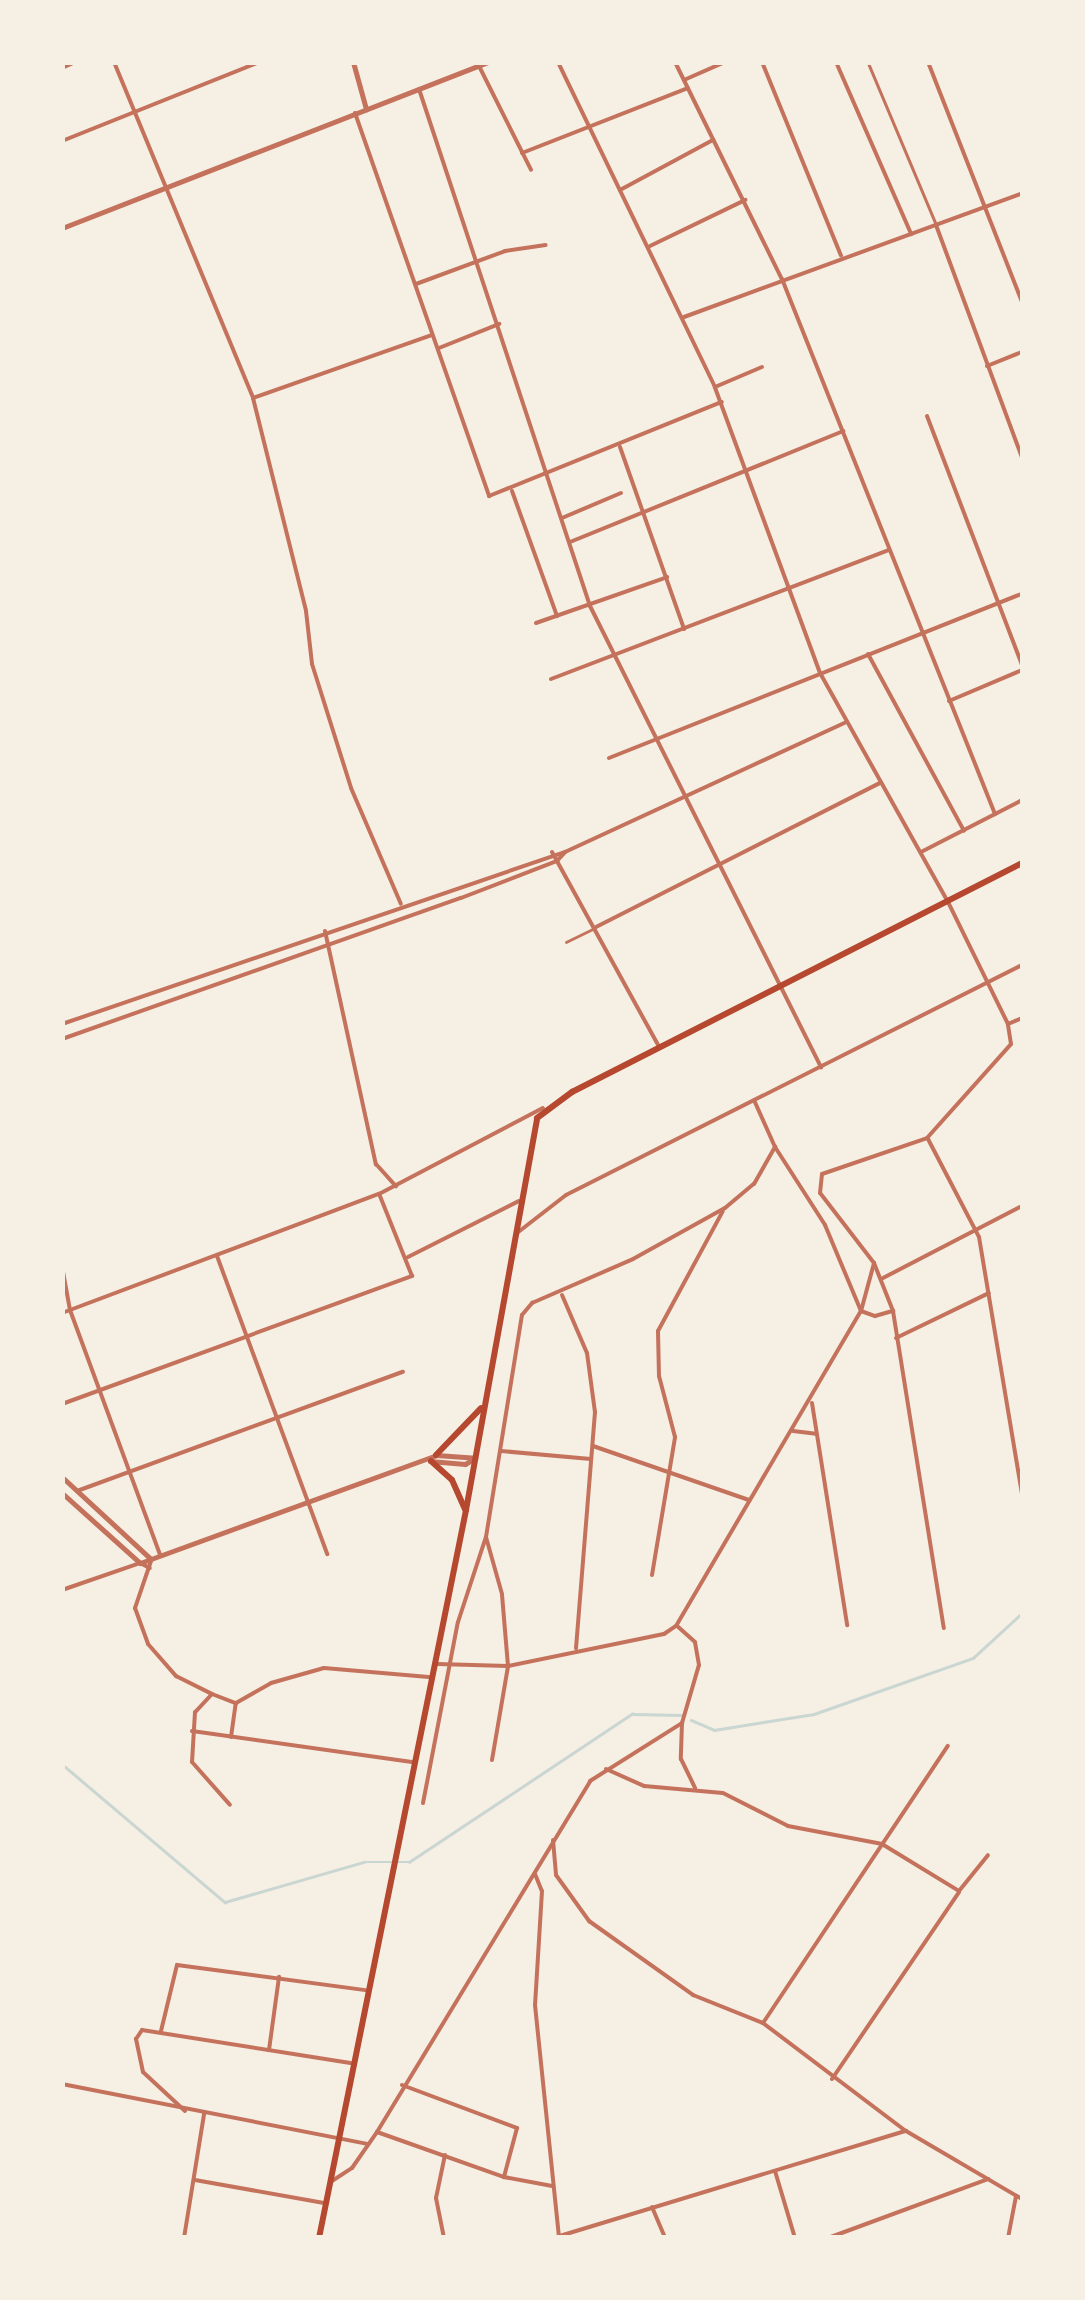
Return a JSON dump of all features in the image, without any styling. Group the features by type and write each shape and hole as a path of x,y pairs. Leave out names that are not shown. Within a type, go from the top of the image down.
{"main road":[{"path":"319,2238 350,2063 466,1510 519,1202 543,1108 1022,863"},
{"path":"466,1510 452,1480 430,1458 484,1402"}],"street":[{"path":"62,68 75,62"},
{"path":"114,62 253,398 306,611 312,664 352,788 401,904"},
{"path":"353,62 366,109"},
{"path":"558,62 722,402 744,473 820,672 922,852 1008,1024 1011,1044 1004,1060 954,1102 928,1138 840,1164 820,1179 824,1200 874,1263 894,1311 944,1628"},
{"path":"675,62 782,279 919,633 995,814"},
{"path":"684,80 725,62"},
{"path":"762,62 841,256"},
{"path":"836,62 911,234"},
{"path":"928,62 1022,302"},
{"path":"62,141 257,64"},
{"path":"64,227 483,64 530,170"},
{"path":"522,153 688,88"},
{"path":"419,89 610,656 820,1067"},
{"path":"355,113 487,492 495,498 722,402"},
{"path":"619,190 712,140"},
{"path":"684,317 841,256 1022,193"},
{"path":"649,246 744,200"},
{"path":"936,225 1022,458"},
{"path":"416,284 480,261 546,245"},
{"path":"439,348 499,324"},
{"path":"253,398 434,334"},
{"path":"988,366 1022,352"},
{"path":"715,387 762,367"},
{"path":"927,416 1022,668 949,701"},
{"path":"570,542 646,515 843,431"},
{"path":"620,446 684,629"},
{"path":"512,491 557,616"},
{"path":"562,518 622,493"},
{"path":"551,679 889,550"},
{"path":"536,624 667,577"},
{"path":"609,758 1022,594"},
{"path":"868,654 899,722 964,830"},
{"path":"62,1039 557,861 566,852 684,802 846,722"},
{"path":"596,928 880,783"},
{"path":"922,852 1022,800"},
{"path":"552,852 659,1048"},
{"path":"62,1024 552,852 566,852"},
{"path":"325,931 376,1164 396,1186"},
{"path":"513,1236 566,1195 1022,965"},
{"path":"1008,1024 1022,1018"},
{"path":"754,1100 776,1146 824,1224 861,1311 876,1316 894,1311"},
{"path":"62,1313 380,1194 543,1108"},
{"path":"928,1138 976,1229 1022,1493"},
{"path":"423,1803 449,1666 486,1537 522,1316 532,1304 561,1293 724,1208 754,1184 776,1146"},
{"path":"62,1404 250,1338 413,1274 380,1194"},
{"path":"408,1257 519,1202"},
{"path":"883,1278 1022,1206"},
{"path":"652,1575 674,1431 662,1396 658,1331 724,1208"},
{"path":"217,1256 327,1554"},
{"path":"432,1663 508,1666 576,1648 664,1634 676,1626 861,1311 874,1263"},
{"path":"62,1266 70,1310 160,1556"},
{"path":"561,1293 593,1380 592,1446 576,1648"},
{"path":"896,1338 989,1293"},
{"path":"78,1492 402,1372"},
{"path":"811,1400 847,1626"},
{"path":"793,1432 816,1434"},
{"path":"592,1446 668,1467 749,1500"},
{"path":"501,1451 591,1459"},
{"path":"62,1590 430,1458 475,1458"},
{"path":"430,1458 465,1464 475,1458"},
{"path":"62,1477 151,1559"},
{"path":"64,1495 150,1568"},
{"path":"486,1537 502,1594 508,1666 492,1760"},
{"path":"151,1559 135,1608 148,1644 176,1676 236,1703"},
{"path":"676,1626 695,1642 699,1665 682,1722 681,1759 695,1788"},
{"path":"231,1737 236,1703 270,1682 324,1668 430,1677"},
{"path":"212,1694 198,1706 192,1732 196,1772 230,1805"},
{"path":"328,2183 352,2168 377,2132 402,2085 590,1781 682,1722"},
{"path":"192,1732 412,1762"},
{"path":"763,2023 948,1746"},
{"path":"606,1769 644,1786 695,1788 739,1798 788,1826 882,1844 959,1892"},
{"path":"553,1840 556,1875 590,1921 693,1995 763,2023 832,2079 906,2131 1022,2200"},
{"path":"832,2079 988,1855"},
{"path":"534,1872 542,1891 536,2004 546,2064 556,2237 906,2131"},
{"path":"161,2031 177,1965 365,1990"},
{"path":"269,2050 280,1977"},
{"path":"185,2112 142,2072 136,2036 161,2031 350,2063"},
{"path":"62,2084 185,2112 367,2144"},
{"path":"402,2085 517,2128 504,2177"},
{"path":"184,2238 204,2114"},
{"path":"377,2132 504,2177 552,2186"},
{"path":"444,2238 436,2198 445,2156"},
{"path":"775,2171 795,2238"},
{"path":"195,2180 324,2203"},
{"path":"828,2238 988,2180"},
{"path":"1008,2238 1016,2196"},
{"path":"652,2208 664,2238"}],"lane":[{"path":"868,62 936,225"},
{"path":"566,942 596,928"}],"waterway":[{"path":"691,1720 714,1730 814,1714 973,1658 1022,1613"},
{"path":"62,1764 225,1902 364,1862 409,1862 632,1714 682,1715"}]}
